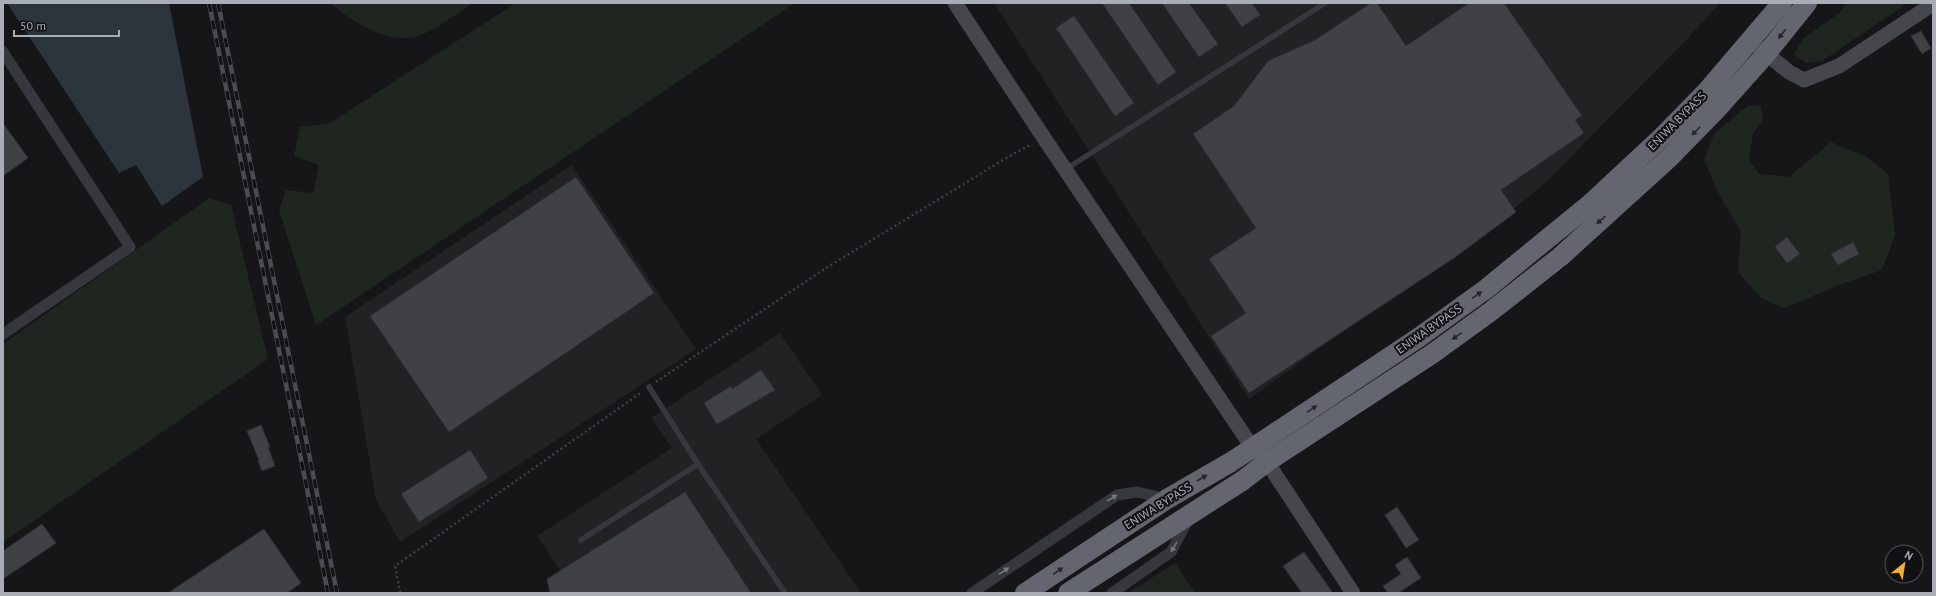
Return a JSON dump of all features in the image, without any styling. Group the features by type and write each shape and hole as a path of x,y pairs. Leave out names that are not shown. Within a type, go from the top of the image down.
{"highway":[{"name":"ENIWA BYPASS","path":"1025,593 1167,498 1231,462 1418,338 1522,261 1590,204 1663,136 1707,91 1782,3"},
{"name":"ENIWA BYPASS","path":"1068,593 1242,481 1267,462 1432,354 1490,312 1560,257 1669,158 1716,111 1766,54 1806,3"}],"street":[{"path":"956,3 1044,138 1252,447 1267,462 1353,593"},
{"path":"1750,40 1789,72 1804,80 1839,66 1933,4"},
{"path":"3,52 130,247 3,334"},
{"path":"972,593 1117,495 1137,492 1167,498"},
{"path":"1112,593 1171,552 1192,512"}],"lane":[{"path":"1066,169 1324,3"},
{"path":"649,387 698,464 785,593"},
{"path":"581,540 698,464"}],"path":[{"path":"400,593 395,566 649,387 826,268 1013,154 1044,138"}],"shaded area":[{"path":"7,3 169,3 203,177 162,206 136,165 119,173"},
{"path":"330,3 473,3 445,22 422,35 403,38 380,34 369,29 348,17"},
{"path":"516,3 795,3 316,325 279,210 286,190 313,193 319,165 294,156 300,127 330,123"},
{"path":"994,3 1720,3 1689,37 1544,184 1520,204 1249,399"},
{"path":"1846,3 1908,3 1822,61 1806,63 1794,54 1803,39 1839,13"},
{"path":"1760,105 1763,119 1753,134 1749,160 1759,174 1789,177 1831,142 1865,156 1888,174 1895,235 1882,270 1839,285 1784,308 1761,298 1738,272 1741,231 1720,196 1704,160 1714,134 1747,106"},
{"path":"572,165 696,349 400,542 376,500 345,317"},
{"path":"209,198 231,205 268,359 3,542 3,344"},
{"path":"780,333 822,395 756,439 861,593 576,593 537,536 672,448 651,418"},
{"path":"1175,563 1195,593 1128,593"}],"building":[{"path":"1102,3 1129,3 1176,72 1158,85"},
{"path":"1162,3 1189,3 1218,44 1199,57"},
{"path":"1225,3 1252,3 1260,15 1242,27"},
{"path":"1371,3 1377,3 1406,46 1469,3 1504,3 1582,116 1575,120 1584,133 1501,190 1516,212 1454,258 1249,393 1211,336 1246,313 1209,259 1256,228 1193,134 1234,106 1268,61 1315,40"},
{"path":"1074,16 1134,103 1115,116 1056,28"},
{"path":"1921,31 1931,48 1922,54 1911,36"},
{"path":"3,123 28,158 3,176"},
{"path":"576,177 654,293 449,432 370,316"},
{"path":"1787,237 1800,254 1787,263 1775,247"},
{"path":"1853,242 1859,254 1838,265 1831,254"},
{"path":"761,370 775,390 717,424 704,403 731,386 732,389"},
{"path":"261,425 270,447 268,447 275,466 262,471 247,431"},
{"path":"470,450 488,478 419,522 401,494"},
{"path":"685,492 751,593 550,593 547,579"},
{"path":"1397,507 1419,540 1406,548 1385,515"},
{"path":"42,524 56,543 3,579 3,551"},
{"path":"264,529 301,583 287,593 168,593"},
{"path":"1304,552 1333,593 1302,593 1283,566"},
{"path":"1407,557 1421,578 1398,593 1388,593 1383,586 1401,574 1395,565"}],"railway":[{"path":"209,3 328,593"},
{"path":"218,3 337,593"}]}
